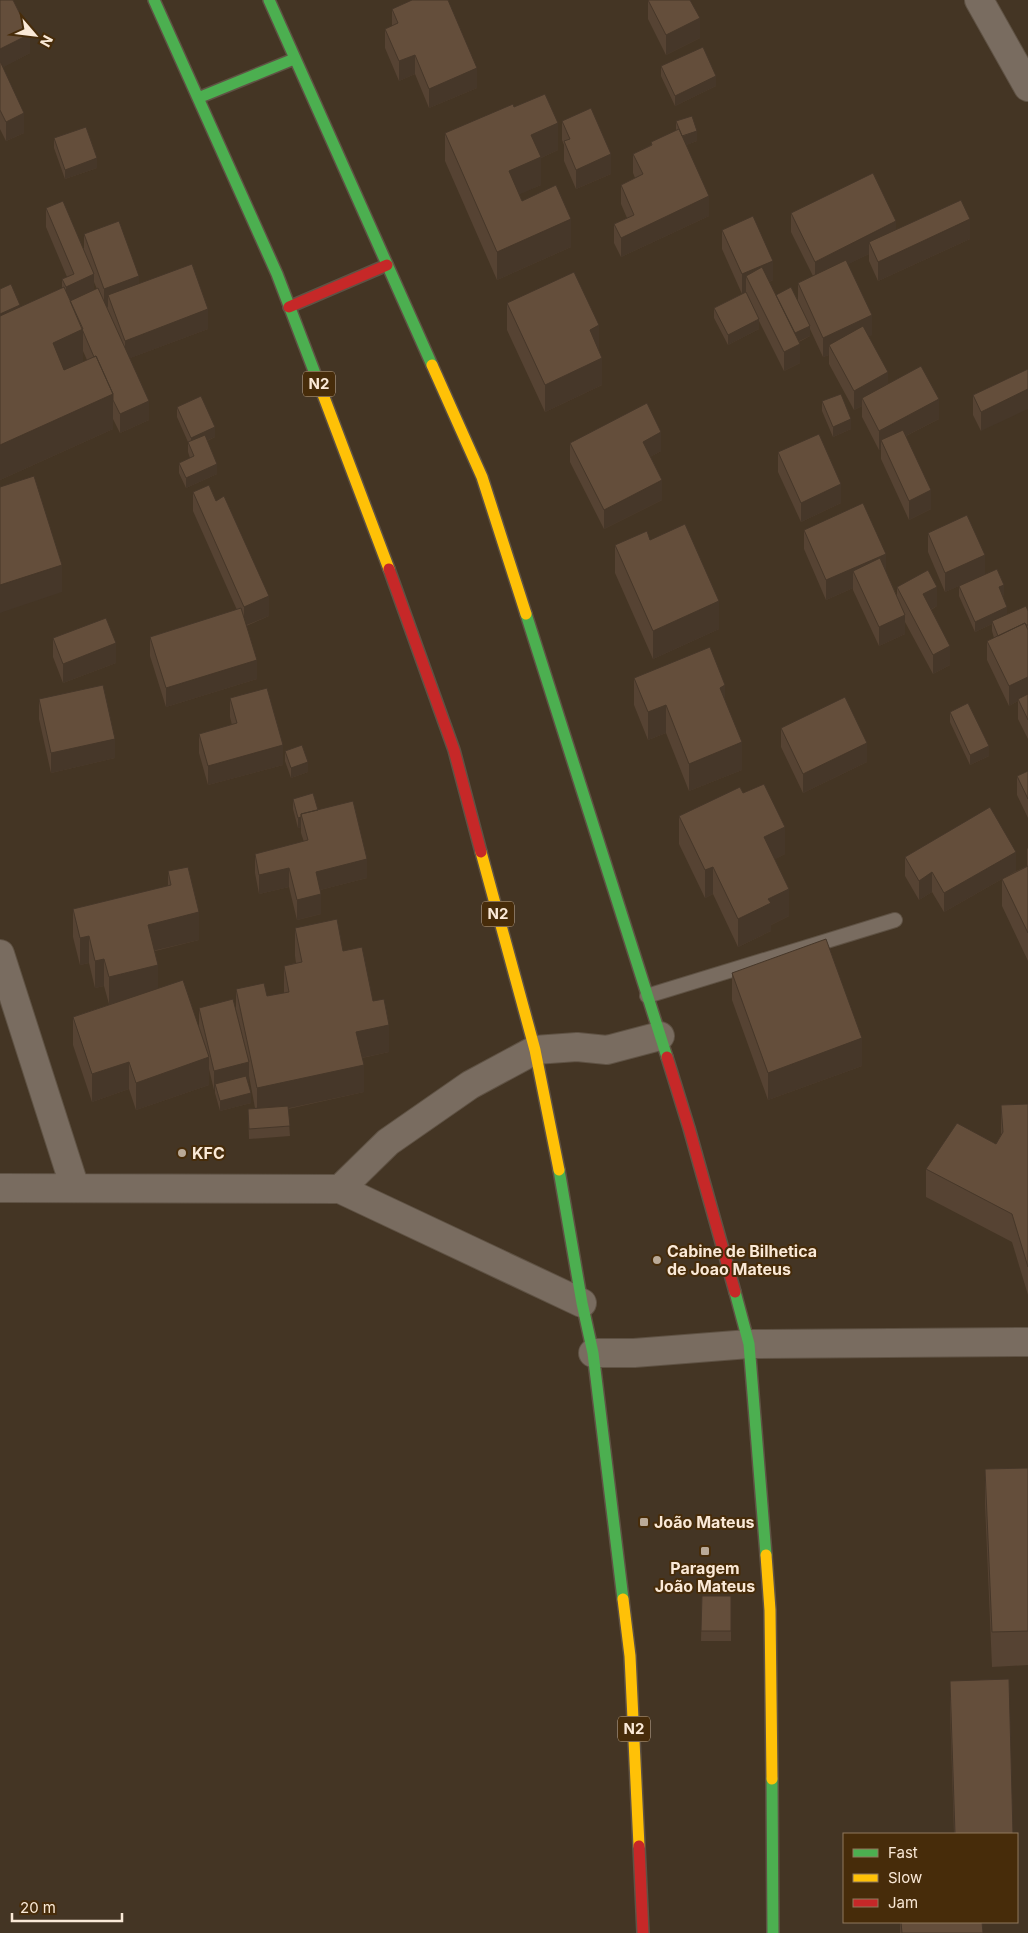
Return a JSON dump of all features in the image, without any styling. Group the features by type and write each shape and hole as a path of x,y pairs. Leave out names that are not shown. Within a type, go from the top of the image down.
{"main road":[{"name":"N2","path":"154,0 277,274 381,546 454,750 535,1050 593,1353 630,1656 643,1933"},
{"path":"269,0 294,60 482,477 660,1036 749,1344 770,1610 773,1933"},
{"path":"198,98 294,60"},
{"path":"289,307 387,265"}],"street":[{"path":"979,0 1028,87"},
{"path":"0,954 75,1188"},
{"path":"340,1189 388,1142 470,1085 535,1050 577,1047 607,1050 660,1036"},
{"path":"0,1188 340,1189 582,1303"},
{"path":"593,1353 634,1353 749,1344 1028,1342"}],"lane":[{"path":"647,996 895,920"}],"building":[{"path":"0,0 13,0 30,34 0,49"},
{"path":"412,0 448,0 477,68 429,89 415,55 399,61 385,29 398,23 392,9"},
{"path":"648,0 690,0 700,18 666,35"},
{"path":"703,47 716,76 675,96 661,66"},
{"path":"0,61 24,113 6,122 0,110"},
{"path":"545,94 558,123 531,135 541,157 509,171 522,201 556,185 571,219 497,252 445,133 513,104 514,107"},
{"path":"591,108 611,154 576,170 564,141 570,139 562,121"},
{"path":"692,116 697,131 682,136 676,121"},
{"path":"86,127 97,158 65,170 54,138"},
{"path":"679,129 709,196 621,238 614,224 634,215 621,185 643,174 633,154 652,145 651,142"},
{"path":"873,173 896,221 815,262 791,213"},
{"path":"961,200 970,219 878,262 869,242"},
{"path":"63,201 94,274 66,287 62,279 74,274 46,208"},
{"path":"753,216 773,261 742,274 722,230"},
{"path":"119,221 139,276 104,289 84,234"},
{"path":"846,260 872,315 823,338 798,283"},
{"path":"192,264 208,309 125,341 108,295"},
{"path":"762,267 800,344 784,352 746,276"},
{"path":"574,272 599,325 590,330 602,358 545,385 507,303"},
{"path":"11,284 20,305 0,314 0,289"},
{"path":"64,287 83,329 53,343 64,370 96,356 113,394 0,445 0,316"},
{"path":"791,287 810,326 795,333 776,295"},
{"path":"98,288 149,401 120,414 113,400 113,394 96,356 94,357 70,301"},
{"path":"746,292 759,319 728,335 714,308"},
{"path":"863,326 888,372 854,391 829,345"},
{"path":"921,366 939,399 879,431 862,398"},
{"path":"1028,369 1028,389 981,412 973,395"},
{"path":"841,394 851,419 833,427 822,401"},
{"path":"201,396 215,427 191,438 177,407"},
{"path":"647,403 661,432 643,442 662,480 604,510 570,443"},
{"path":"903,430 931,490 909,501 881,440"},
{"path":"819,434 841,484 801,503 778,452"},
{"path":"205,435 217,464 186,478 179,463 194,456 188,442"},
{"path":"34,476 62,565 0,585 0,487"},
{"path":"209,485 216,501 224,496 269,596 244,607 193,492"},
{"path":"863,503 886,554 826,580 804,530"},
{"path":"967,515 985,555 945,573 928,533"},
{"path":"685,524 719,601 653,631 615,545 647,531 650,540"},
{"path":"880,558 905,615 879,627 853,571"},
{"path":"997,569 1004,585 999,587 1007,607 975,622 959,586"},
{"path":"928,570 937,587 923,594 950,646 933,655 897,587"},
{"path":"1026,606 1028,625 1025,623 998,636 992,621"},
{"path":"241,608 257,660 166,688 150,637"},
{"path":"106,618 116,643 63,664 53,638"},
{"path":"1025,623 1028,630 1028,677 1009,686 987,641"},
{"path":"710,647 725,685 720,688 742,742 689,764 666,705 648,712 634,678"},
{"path":"103,685 115,739 51,753 39,699"},
{"path":"267,688 283,745 208,766 199,734 237,723 230,698"},
{"path":"1028,694 1028,720 1018,699"},
{"path":"845,697 867,743 803,774 781,728"},
{"path":"968,703 989,746 970,755 950,712"},
{"path":"302,745 308,762 291,768 285,751"},
{"path":"1028,771 1028,799 1017,776"},
{"path":"764,784 785,827 764,837 789,889 768,899 771,903 738,919 713,867 705,870 679,816 740,787 743,793"},
{"path":"313,793 318,810 301,814 301,817 298,818 293,799"},
{"path":"353,801 367,859 316,872 321,894 297,900 289,868 259,875 255,854 308,840 301,814"},
{"path":"990,807 1016,852 944,893 932,872 919,881 905,857"},
{"path":"1028,866 1028,933 1002,879"},
{"path":"188,867 199,912 148,925 158,965 109,977 104,959 95,961 89,936 80,938 73,909 171,885 168,871"},
{"path":"337,919 343,951 362,947 373,1001 384,999 389,1025 356,1032 364,1065 257,1088 236,989 264,983 267,996 289,992 284,966 302,962 295,928"},
{"path":"826,939 862,1038 768,1073 732,973"},
{"path":"183,980 209,1057 136,1083 129,1062 92,1074 73,1017"},
{"path":"233,999 249,1062 214,1071 199,1008"},
{"path":"246,1076 251,1093 220,1101 215,1084"},
{"path":"1028,1104 1028,1267 1012,1214 926,1169 957,1123 996,1144 1003,1132 1001,1105"},
{"path":"288,1106 290,1126 249,1129 248,1109"},
{"path":"1028,1468 1028,1631 992,1632 985,1469"},
{"path":"702,1596 731,1596 731,1631 701,1631"},
{"path":"1009,1679 1013,1833 955,1833 950,1681"},
{"path":"901,1923 982,1923 983,1933 902,1933"}],"traffic: fast":[{"path":"154,0 277,274 319,384"},
{"path":"269,0 432,365"},
{"path":"198,98 294,59"},
{"path":"526,614 667,1057"},
{"path":"559,1170 582,1303 593,1353 623,1599"},
{"path":"735,1292 749,1344 766,1555"},
{"path":"772,1779 773,1933"}],"traffic: slow":[{"path":"432,365 482,477 526,614"},
{"path":"319,384 389,569"},
{"path":"481,852 535,1050 559,1170"},
{"path":"766,1555 770,1610 772,1779"},
{"path":"623,1599 630,1656 639,1846"}],"traffic: jam":[{"path":"289,307 387,265"},
{"path":"389,569 454,750 481,852"},
{"path":"667,1057 735,1292"},
{"path":"639,1846 643,1933"}],"place":[{"name":"KFC","path":"182,1153"},
{"name":"Cabine de Bilhetica de Joao Mateus","path":"657,1260"},
{"name":"João Mateus","path":"644,1522"},
{"name":"Paragem João Mateus","path":"705,1551"}]}
